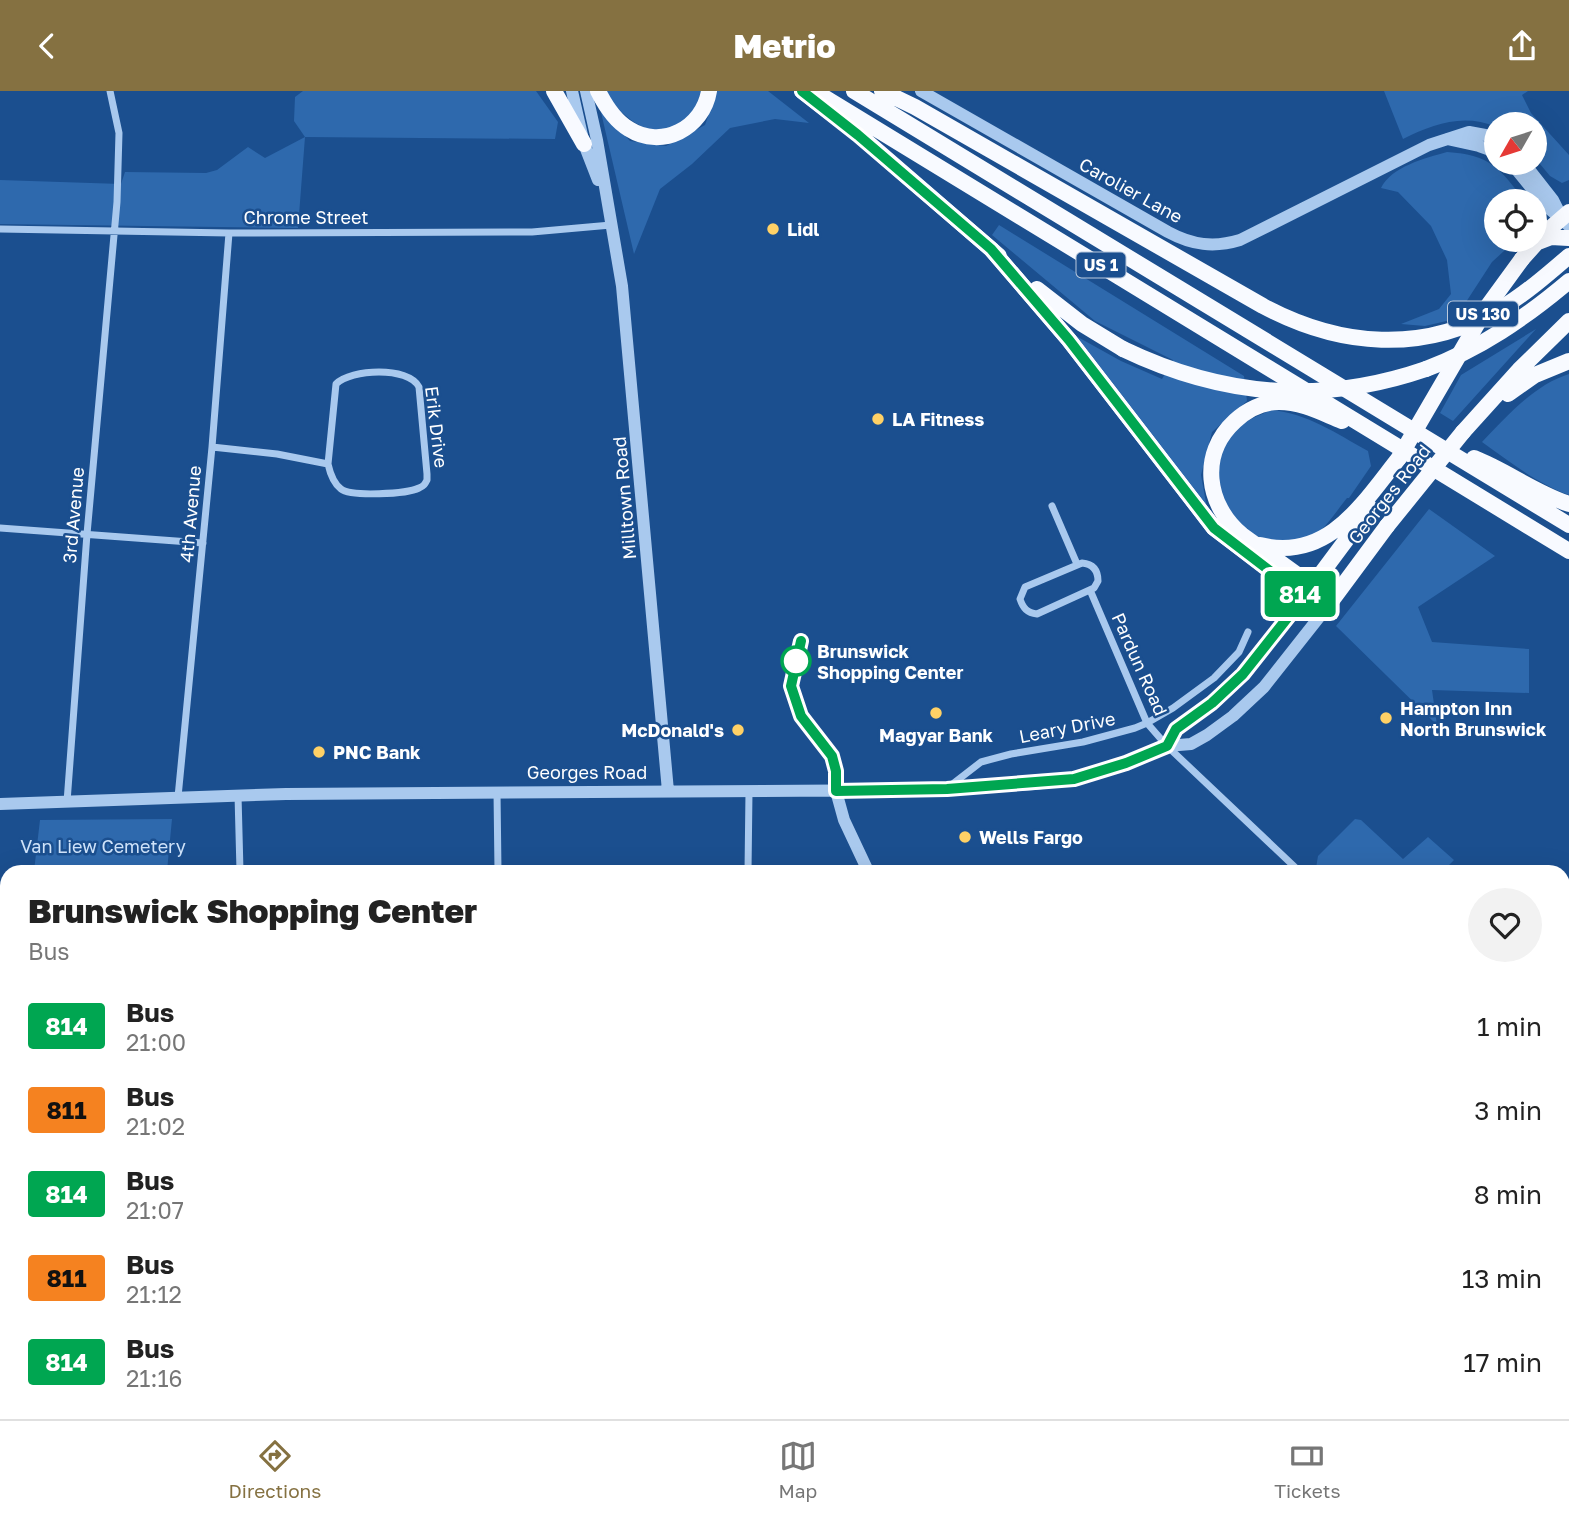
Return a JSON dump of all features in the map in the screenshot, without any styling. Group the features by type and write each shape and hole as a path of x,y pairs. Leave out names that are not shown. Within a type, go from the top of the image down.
{"highway":[{"path":"554,91 584,144"},
{"path":"598,91 624,126 639,134 657,137 679,133 691,125 705,106 709,91"},
{"path":"802,91 858,135 1070,316 1124,349 1163,367 1226,386 1272,391 1321,391 1353,388 1426,369 1469,351 1505,330 1569,281"},
{"name":"US 1","path":"814,91 1569,551"},
{"name":"US 1","path":"853,91 1569,525"},
{"path":"882,91 915,107 1263,306 1288,319 1328,333 1363,339 1401,340 1453,330 1500,309 1531,288 1569,256"},
{"name":"US 130","path":"1547,235 1567,220"},
{"path":"1547,239 1569,238"},
{"path":"991,249 1069,340 1214,528 1328,606"},
{"name":"US 130","path":"1362,511 1399,458 1491,299 1528,252"},
{"path":"1463,432 1569,321"},
{"path":"1463,432 1523,382 1569,361"},
{"path":"1308,591 1229,523 1217,503 1212,487 1211,465 1215,448 1225,431 1239,417 1264,404 1294,403 1387,439"},
{"name":"Georges Road","path":"1328,606 1387,526 1463,432"},
{"path":"1432,441 1494,465 1539,492 1569,504"},
{"path":"1255,544 1289,548 1310,544 1362,511"},
{"name":"Georges Road","path":"1308,591 1362,511"}],"street":[{"name":"3rd Avenue","path":"67,802 86,534 114,231 119,133 110,91"},
{"name":"Milltown Road","path":"572,91 584,144 606,204"},
{"name":"Milltown Road","path":"586,91 597,140 623,296 668,791"},
{"name":"Carolier Lane","path":"921,91 1168,232 1187,241 1205,245 1240,240 1421,148 1469,132 1484,135"},
{"path":"1447,139 1484,148"},
{"path":"1521,175 1546,206 1567,220"},
{"path":"1533,175 1567,220"},
{"name":"Chrome Street","path":"0,229 229,233 532,232 611,225"},
{"name":"4th Avenue","path":"178,797 212,447 229,233"},
{"name":"Erik Drive","path":"400,372 416,380 419,387 427,474 423,486 418,489 380,493 353,493 341,489 331,478 328,464 336,384 350,375 400,372"},
{"path":"212,447 277,454 328,464"},
{"path":"1052,506 1077,564 1025,587 1020,599 1022,605 1028,612 1037,614 1090,590"},
{"path":"0,528 203,543"},
{"name":"Pardun Road","path":"1077,564 1091,565 1097,572 1098,581 1090,590 1147,723 1167,746 1293,865"},
{"name":"Georges Road","path":"1167,746 1176,729 1212,703 1243,674 1308,591"},
{"name":"Georges Road","path":"0,804 238,795 947,789 1074,779 1126,763 1167,746 1191,744 1233,716 1277,674 1328,606"},
{"name":"Leary Drive","path":"947,789 981,762 1083,742 1135,729 1147,723 1214,678 1239,652 1248,632"},
{"path":"497,791 498,865"},
{"path":"836,791 844,820 865,865"},
{"path":"748,865 749,792"},
{"path":"238,795 240,865"}],"green space":[{"path":"303,91 536,91 558,122 555,139 305,137 294,121 295,97"},
{"path":"606,91 701,91 693,111 682,123 661,131 636,124 615,105"},
{"path":"717,91 768,91 809,123 775,119 730,128 692,164 660,189 634,254 600,108 630,141 666,146 705,125"},
{"path":"1384,91 1528,91 1522,95 1530,112 1484,112 1484,123 1449,122 1403,139"},
{"path":"1547,131 1569,155 1569,180 1562,183 1547,172"},
{"path":"305,137 298,228 0,224 0,180 121,184 125,172 206,173 217,170 248,147 265,158"},
{"path":"1447,152 1474,156 1484,160 1484,175 1503,175 1515,189 1484,189 1484,252 1503,252 1492,262 1455,319 1425,326 1401,324 1439,309 1451,294 1447,260 1431,226 1398,192 1381,188 1392,174 1419,160"},
{"path":"999,225 1244,376 1247,401 1212,432 1201,475 1208,514 1076,336 1121,361 1162,379 1173,360 1095,321 992,235"},
{"path":"1536,329 1453,421 1440,413 1461,375"},
{"path":"1569,374 1569,495 1534,478 1482,442 1533,393"},
{"path":"1271,410 1309,420 1368,451 1371,466 1349,498 1321,530 1303,541 1262,539 1243,528 1232,517 1219,487 1218,471 1228,441 1242,425"},
{"path":"1429,509 1495,556 1418,607 1432,642 1529,649 1529,693 1432,690 1437,725 1336,626"},
{"name":"Van Liew Cemetery","path":"172,819 168,865 35,865 40,820"},
{"path":"1355,819 1361,820 1403,859 1428,837 1454,860 1449,865 1316,865 1318,856"}],"bus line":[{"name":"814","path":"801,641 791,686 794,700 801,716 832,756 836,771 836,791 1034,784 1074,779 1126,763 1167,746 1176,729 1212,703 1243,674 1304,597 1214,528 1069,340 991,249 858,135 802,91"}],"place":[{"name":"Lidl","path":"773,229"},
{"name":"LA Fitness","path":"878,419"},
{"name":"Brunswick Shopping Center","path":"796,661"},
{"name":"Magyar Bank","path":"936,713"},
{"name":"Hampton Inn North Brunswick","path":"1386,718"},
{"name":"McDonald's","path":"738,730"},
{"name":"PNC Bank","path":"319,752"},
{"name":"Wells Fargo","path":"965,837"}]}
